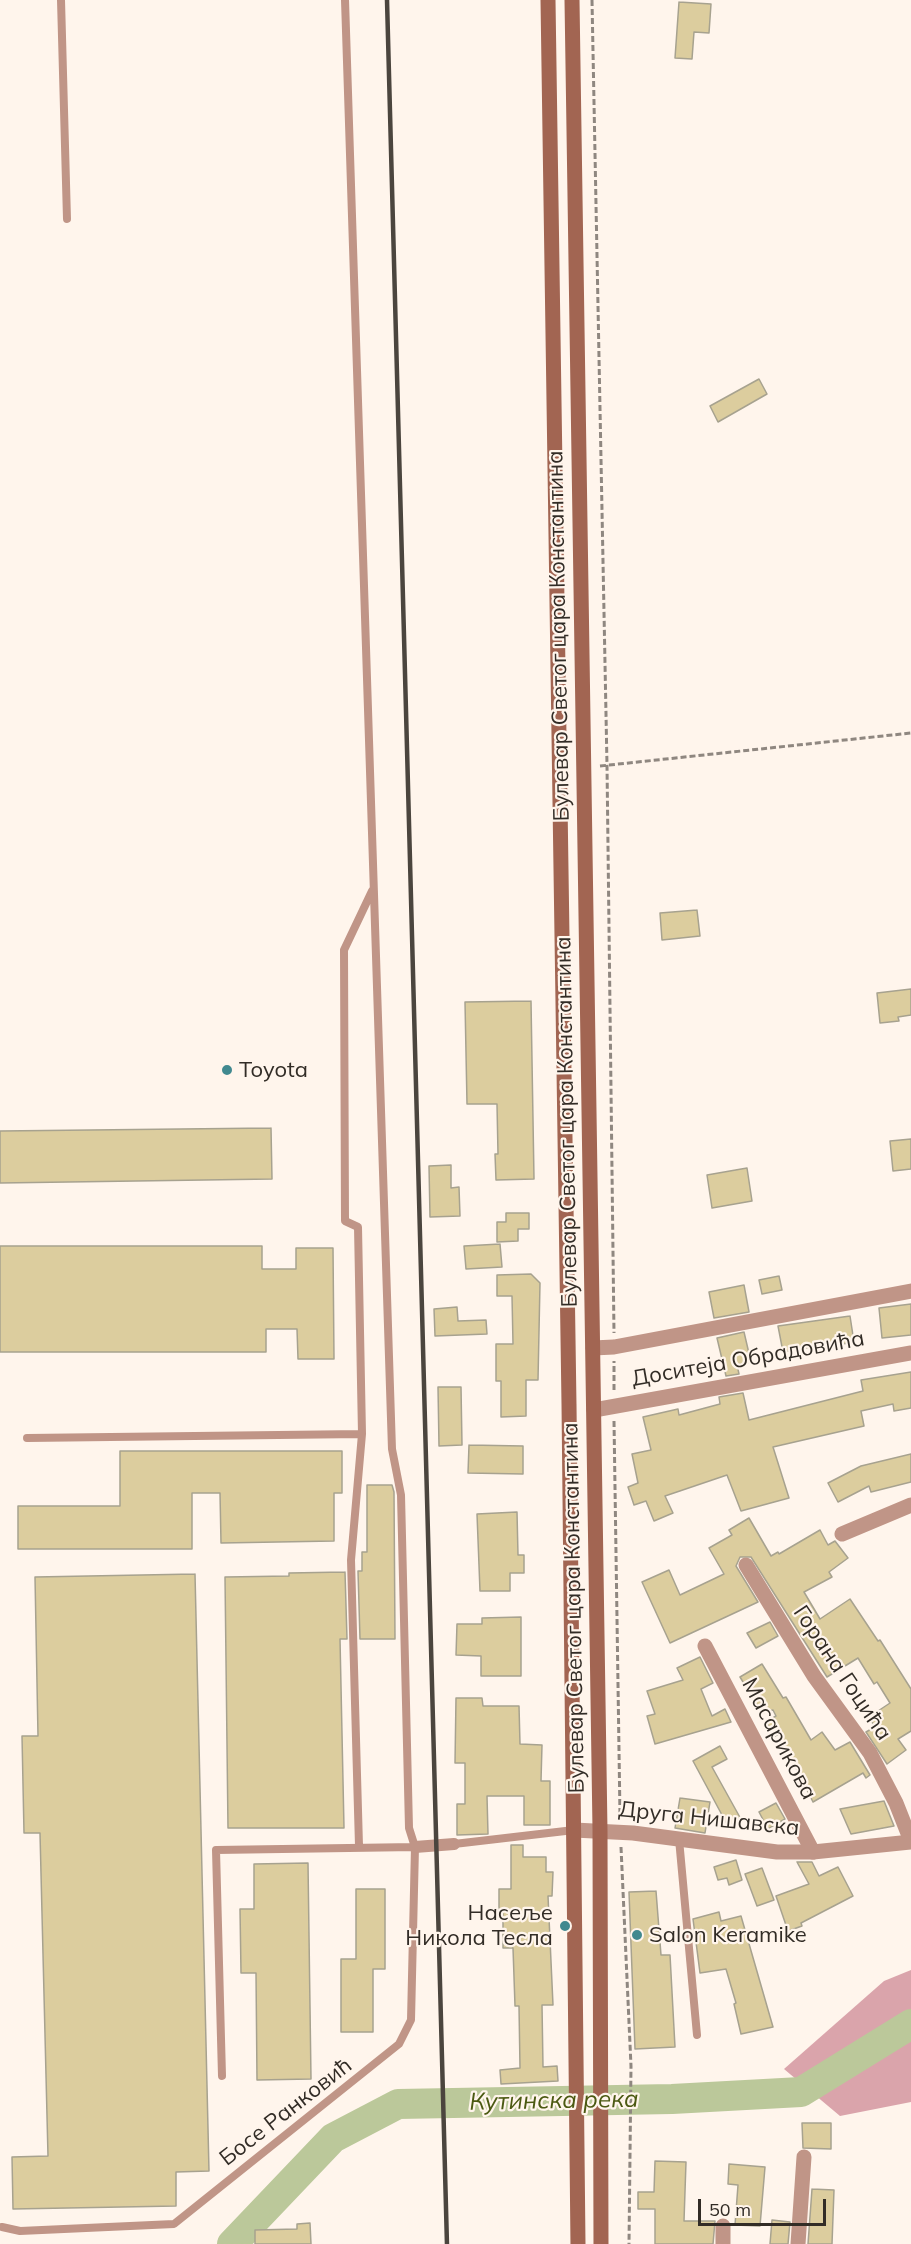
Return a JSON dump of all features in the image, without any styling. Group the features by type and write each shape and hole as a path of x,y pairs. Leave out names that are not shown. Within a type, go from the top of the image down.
{"main road":[{"name":"Булевар Светог цара Константина","path":"548,0 578,2244"},
{"name":"Булевар Светог цара Константина","path":"572,0 600,1830 601,2244"}],"street":[{"path":"593,1348 614,1347 911,1291"},
{"name":"Доситеја Обрадовића","path":"594,1410 911,1353"},
{"path":"842,1534 911,1505"},
{"name":"Горана Гоцића","path":"746,1565 814,1676 870,1753 896,1803 911,1842"},
{"name":"Масарикова","path":"705,1647 813,1852"},
{"name":"Друга Нишавска","path":"574,1830 620,1832 777,1852 813,1852 911,1842"},
{"path":"415,1847 454,1844"},
{"path":"798,2244 804,2157"},
{"path":"723,2226 723,2244"}],"lane":[{"path":"61,0 67,219"},
{"name":"Босе Ранковић","path":"2,2227 20,2231 174,2224 399,2044 411,2020 415,1847 410,1828 401,1496 392,1449 345,0"},
{"path":"359,1846 351,1560 362,1434 358,1227 345,1221 344,950 374,888"},
{"path":"27,1438 362,1434"},
{"path":"454,1844 574,1830"},
{"path":"679,1839 697,2035"},
{"path":"222,2076 216,1850 359,1846 415,1847"}],"path":[{"path":"592,0 607,765 620,1832 631,2066 629,2244"},
{"path":"583,768 911,733"}],"shaded area":[{"path":"911,1970 911,2102 840,2116 784,2069 884,1981"}],"building":[{"path":"679,2 711,4 709,33 694,32 692,59 675,58"},
{"path":"759,379 767,394 718,422 710,406"},
{"path":"697,910 700,936 662,940 660,913"},
{"path":"911,989 911,1015 898,1017 899,1021 880,1023 877,993"},
{"path":"531,1001 534,1179 496,1180 497,1104 467,1104 465,1002"},
{"path":"271,1128 272,1179 0,1183 0,1131"},
{"path":"911,1139 911,1169 893,1171 890,1141"},
{"path":"451,1165 451,1188 459,1187 460,1216 430,1217 429,1166"},
{"path":"747,1168 752,1201 712,1208 707,1175"},
{"path":"506,1213 529,1213 529,1229 518,1229 518,1241 497,1242 497,1222 506,1222"},
{"path":"500,1244 502,1267 466,1269 464,1246"},
{"path":"0,1246 262,1246 262,1269 296,1269 296,1248 333,1248 334,1359 298,1359 297,1329 266,1329 266,1352 0,1352"},
{"path":"531,1274 540,1283 538,1380 526,1380 526,1416 501,1417 501,1381 496,1381 496,1344 513,1344 512,1296 497,1296 497,1275"},
{"path":"779,1276 782,1290 762,1294 759,1280"},
{"path":"744,1285 749,1312 714,1318 709,1292"},
{"path":"911,1304 911,1335 882,1338 879,1308"},
{"path":"457,1307 458,1321 486,1320 487,1334 435,1336 434,1309"},
{"path":"850,1316 854,1342 832,1346 832,1343 783,1352 778,1326"},
{"path":"744,1332 751,1362 737,1365 739,1374 726,1376 717,1338"},
{"path":"911,1372 911,1408 894,1411 893,1404 861,1411 864,1426 773,1447 789,1498 741,1511 727,1475 665,1496 673,1513 654,1521 646,1501 634,1505 628,1487 638,1483 632,1454 651,1450 643,1417 678,1409 679,1415 720,1404 719,1397 743,1393 749,1420 863,1391 861,1380"},
{"path":"438,1387 461,1387 462,1445 439,1446"},
{"path":"469,1445 523,1446 523,1474 468,1473"},
{"path":"120,1451 342,1451 342,1493 334,1493 334,1541 221,1543 220,1493 192,1493 192,1549 18,1549 18,1506 120,1506"},
{"path":"911,1454 911,1482 871,1492 869,1486 838,1502 828,1483 861,1466"},
{"path":"367,1485 392,1485 394,1492 395,1639 360,1639 358,1571 362,1571 362,1552 367,1552"},
{"path":"517,1512 518,1555 524,1555 524,1573 510,1573 510,1591 480,1591 477,1514"},
{"path":"749,1518 771,1556 778,1552 779,1554 820,1530 828,1545 835,1541 848,1558 829,1572 832,1577 804,1592 820,1619 850,1599 878,1641 880,1640 911,1689 911,1731 898,1739 906,1750 887,1764 866,1732 875,1727 869,1717 890,1703 877,1682 874,1684 858,1658 827,1677 751,1557 740,1557 736,1566 758,1602 670,1643 642,1582 669,1570 680,1595 724,1574 709,1548 732,1535 729,1530"},
{"path":"345,1572 347,1639 340,1639 344,1828 228,1828 225,1577"},
{"path":"195,1574 209,2171 176,2172 176,2206 13,2209 12,2157 48,2156 40,1833 24,1833 22,1736 38,1736 35,1577"},
{"path":"521,1617 521,1676 481,1676 481,1656 456,1655 457,1624 482,1624 482,1618"},
{"path":"770,1622 778,1636 756,1648 747,1633"},
{"path":"700,1657 713,1683 701,1689 712,1716 725,1709 731,1722 655,1744 647,1716 655,1714 647,1691 683,1680 677,1668"},
{"path":"762,1664 783,1698 786,1697 811,1740 822,1732 835,1750 850,1742 870,1775 866,1778 863,1773 813,1802 779,1734 775,1736 766,1722 776,1716 773,1710 762,1713 740,1677"},
{"path":"456,1698 482,1698 483,1706 519,1706 520,1744 542,1745 541,1781 550,1781 550,1825 524,1825 524,1796 487,1796 488,1834 457,1835 457,1804 465,1804 465,1763 455,1763"},
{"path":"720,1746 727,1759 712,1767 742,1821 729,1828 693,1761"},
{"path":"680,1798 710,1802 705,1833 675,1828"},
{"path":"884,1801 894,1826 851,1834 840,1809"},
{"path":"776,1803 785,1819 768,1829 759,1812"},
{"path":"511,1845 523,1845 523,1857 546,1857 546,1872 553,1872 552,1896 548,1896 553,2005 542,2005 543,2067 557,2066 558,2081 501,2084 500,2070 520,2068 519,2006 515,2006 513,1948 503,1948 503,1913 499,1913 499,1889 511,1889"},
{"path":"736,1860 742,1880 729,1885 727,1878 718,1880 714,1867"},
{"path":"797,1862 812,1862 819,1876 838,1867 853,1896 801,1923 802,1926 788,1931 776,1896 809,1884"},
{"path":"308,1863 311,2079 257,2080 256,1973 241,1973 240,1909 254,1909 254,1864"},
{"path":"762,1868 774,1900 757,1906 745,1874"},
{"path":"356,1889 385,1889 385,1969 373,1969 373,2032 341,2032 341,1959 356,1959"},
{"path":"656,1891 661,1955 670,1955 675,2047 635,2049 629,1892"},
{"path":"719,1912 721,1921 741,1916 773,2027 741,2034 734,2004 736,2003 726,1969 700,1973 693,1919"},
{"path":"802,2123 831,2123 831,2149 803,2148"},
{"path":"655,2161 686,2162 684,2221 715,2221 713,2244 655,2244 655,2209 638,2209 638,2192 654,2192"},
{"path":"729,2164 765,2167 760,2226 735,2225 738,2185 728,2184"},
{"path":"812,2189 834,2190 832,2244 808,2244"},
{"path":"772,2220 790,2222 788,2244 770,2244"},
{"path":"310,2223 311,2244 255,2244 255,2230 297,2229 297,2224"}],"waterway":[{"name":"Кутинска река","path":"232,2244 333,2138 398,2104 672,2099 801,2092 911,2024"}],"railway":[{"path":"387,0 447,2244"}],"place":[{"name":"Toyota","path":"227,1070"},
{"name":"Насеље Никола Тесла","path":"565,1926"},
{"name":"Salon Keramike","path":"637,1935"}]}
